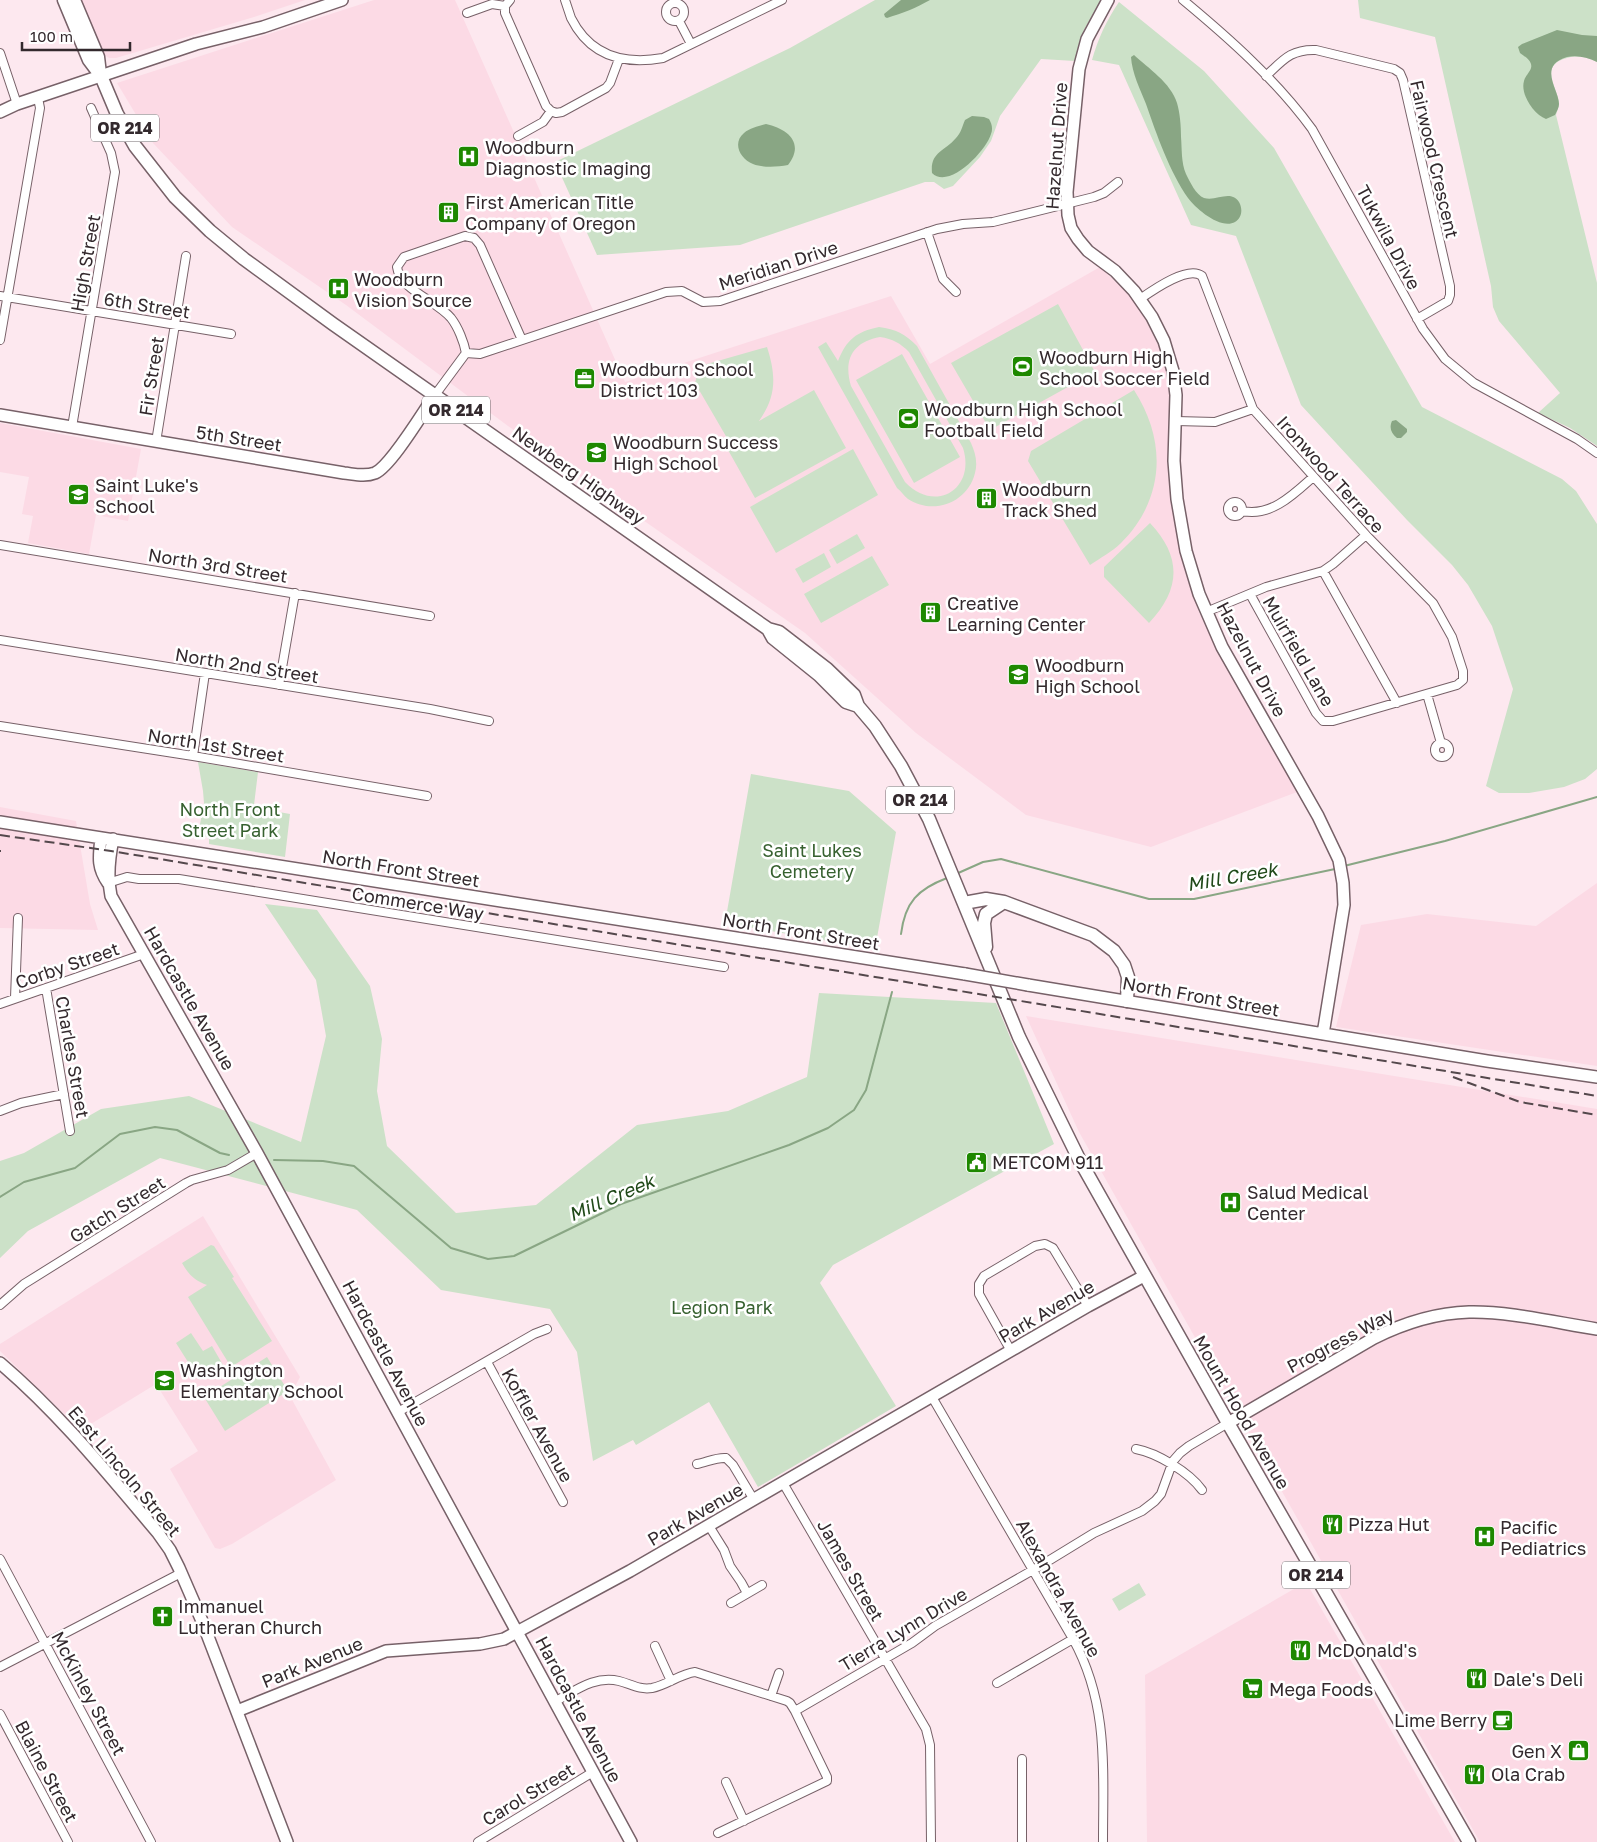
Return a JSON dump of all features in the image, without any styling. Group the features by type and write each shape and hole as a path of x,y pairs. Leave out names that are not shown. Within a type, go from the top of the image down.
{"main road":[{"name":"Newberg Highway","path":"64,0 89,60 101,76 121,122 140,152 175,197 210,232 273,281 768,629 773,638 819,675 846,702 858,706 883,738 913,787 929,819 1000,991"},
{"name":"Newberg Highway","path":"74,0 98,57 101,76"},
{"path":"964,903 986,899 1004,902 1088,932 1118,956 1126,968 1128,982 1127,1000"},
{"path":"987,959 985,918 989,910 1004,902"},
{"name":"Mount Hood Avenue","path":"1000,991 1055,1112 1144,1276 1469,1842"}],"street":[{"path":"0,112 17,104 196,44 263,27 342,0"},
{"path":"565,0 571,18 583,37 604,53 619,59 646,61 663,58 782,0"},
{"name":"Hazelnut Drive","path":"1108,0 1090,32 1081,59 1067,204 1069,222 1078,239 1088,251 1115,272 1140,298 1158,328 1167,351 1174,381 1176,421 1174,461 1180,520 1190,566 1206,612 1226,653 1318,816 1339,860 1344,905 1323,1034"},
{"name":"Tukwila Drive","path":"1183,0 1232,40 1303,116 1318,137 1417,319 1438,350 1463,375 1492,394 1577,439 1597,453"},
{"path":"467,13 492,4 507,3 507,18 546,106 556,113 562,112 606,88 610,83 619,59"},
{"path":"679,21 691,44"},
{"name":"Fairwood Crescent","path":"1266,76 1288,56 1307,50 1316,50 1394,69 1400,73 1450,286 1448,301 1417,319"},
{"path":"0,53 17,104"},
{"path":"0,340 4,296 40,108 38,98"},
{"name":"High Street","path":"72,427 115,172 111,153 91,108"},
{"path":"518,136 543,122 551,111"},
{"name":"Meridian Drive","path":"466,354 480,354 675,290 703,302 720,301 927,232 954,225 993,222 1099,196 1118,182"},
{"path":"927,232 944,281 956,292"},
{"path":"436,396 466,354 451,318 402,279 397,268 404,257 465,236 474,238 480,246 522,340"},
{"name":"Fir Street","path":"156,442 186,256"},
{"name":"Ironwood Terrace","path":"1140,298 1163,284 1190,272 1198,273 1205,280 1253,409 1366,535 1424,593 1438,610 1448,627 1457,648 1463,671 1463,680 1457,686 1427,694"},
{"name":"6th Street","path":"4,296 231,334"},
{"name":"5th Street","path":"0,415 359,475 371,474 387,464 436,396"},
{"path":"1176,421 1215,422 1253,409"},
{"path":"1243,511 1252,513 1278,505 1293,495 1313,477"},
{"path":"1206,612 1274,585 1323,571 1366,535"},
{"name":"North 3rd Street","path":"0,545 430,616"},
{"path":"1323,571 1397,703 1427,694 1441,743"},
{"path":"279,685 295,593"},
{"name":"Muirfield Lane","path":"1250,594 1316,713 1323,722 1333,721 1397,703"},
{"name":"North 2nd Street","path":"0,640 430,708 489,721"},
{"path":"192,756 205,673"},
{"name":"North 1st Street","path":"0,726 427,796"},
{"name":"North Front Street","path":"0,822 1028,984 1487,1061 1597,1077"},
{"name":"Hardcastle Avenue","path":"107,838 108,883 111,896 257,1153 631,1842"},
{"name":"Commerce Way","path":"108,883 127,877 138,879 179,879 724,968"},
{"path":"15,998 18,918"},
{"name":"Corby Street","path":"0,1004 144,954"},
{"name":"Charles Street","path":"46,988 70,1131"},
{"path":"0,1111 64,1094"},
{"name":"Gatch Street","path":"0,1305 24,1284 186,1183 228,1170 257,1153"},
{"path":"1011,1351 979,1294 979,1284 984,1276 1035,1246 1045,1244 1053,1248 1088,1306"},
{"name":"Park Avenue","path":"237,1712 386,1651 489,1643 504,1639 630,1571 1088,1306 1144,1276"},
{"name":"Progress Way","path":"1228,1423 1374,1338 1387,1331 1420,1319 1447,1314 1477,1312 1597,1329"},
{"path":"398,1412 534,1334 547,1329"},
{"name":"Koffler Avenue","path":"487,1362 563,1502"},
{"name":"East Lincoln Street","path":"0,1363 62,1421 94,1456 162,1538 181,1573 210,1641 287,1842"},
{"name":"Alexandra Avenue","path":"932,1397 1073,1639 1091,1680 1100,1714 1104,1755 1103,1842"},
{"name":"Tierra Lynn Drive","path":"795,1711 1094,1533 1142,1511 1151,1505 1161,1494 1171,1465 1176,1457 1189,1446 1228,1423"},
{"path":"1136,1449 1148,1452 1171,1465 1195,1481 1202,1490"},
{"path":"698,1464 726,1458 733,1464 754,1500"},
{"name":"James Street","path":"783,1483 885,1658 928,1737 931,1842"},
{"path":"709,1526 747,1593"},
{"name":"McKinley Street","path":"0,1559 151,1842"},
{"path":"0,1667 181,1573"},
{"path":"731,1603 762,1585"},
{"path":"997,1683 1073,1639"},
{"path":"655,1646 671,1681"},
{"path":"554,1702 598,1680 618,1681 641,1689 654,1688 695,1672 790,1703 827,1777 827,1781 718,1833"},
{"path":"771,1696 779,1673"},
{"name":"Blaine Street","path":"0,1714 68,1842"},
{"path":"1022,1759 1022,1842"},
{"name":"Carol Street","path":"478,1842 593,1772"},
{"path":"726,1782 744,1822"}],"shaded area":[{"path":"78,0 305,0 116,58 109,58 103,54"},
{"path":"374,0 455,0 625,382 891,296 930,364 1100,267 1128,294 1143,314 1163,356 1169,382 1168,463 1174,517 1185,572 1199,612 1218,652 1297,792 1151,847 1026,815 916,733 805,633 508,426 346,305 232,227 153,143 117,83"},
{"path":"901,0 930,0 904,12 885,17 884,14"},
{"path":"1557,30 1597,36 1597,62 1571,56 1558,61 1553,66 1551,72 1559,105 1555,115 1546,119 1533,109 1526,98 1523,86 1531,63 1520,53 1518,47"},
{"path":"1134,55 1158,76 1174,96 1180,115 1183,165 1191,184 1198,194 1204,198 1231,196 1235,198 1239,202 1241,210 1239,218 1235,222 1223,223 1209,217 1192,203 1181,188 1164,153 1137,81 1131,57"},
{"path":"972,116 989,119 991,125 991,134 982,150 957,173 939,177 932,173 933,161 936,156 956,138 965,120"},
{"path":"766,124 781,129 792,138 795,150 788,165 761,166 748,162 741,155 738,146 740,137 755,127"},
{"path":"1396,420 1407,429 1407,432 1401,438 1397,438 1391,430 1392,421"},
{"name":"Saint Luke's School","path":"0,423 141,449 128,521 96,515 89,554 28,543 33,516 22,514 29,477 0,472"},
{"path":"0,807 76,821 90,904 98,930 0,928"},
{"path":"1597,883 1597,1066 1336,1027 1361,925 1427,914 1536,926"},
{"path":"1026,1016 1597,1109 1597,1842 1480,1842 1079,1132"},
{"name":"Washington Elementary School","path":"203,1216 300,1377 290,1396 336,1480 232,1544 220,1549 215,1548 170,1469 198,1451 156,1384 81,1430 0,1351 0,1344"},
{"path":"1306,1582 1455,1842 1147,1842 1145,1675"}],"green space":[{"path":"875,0 1101,0 1084,30 1075,61 1041,59 1000,116 991,141 980,157 953,186 944,189 934,182 925,182 740,245 597,255 555,162 790,48"},
{"path":"1358,0 1597,0 1597,62 1582,57 1571,57 1558,62 1553,66 1551,72 1559,104 1556,115 1597,283 1597,446 1570,428 1538,413 1560,393 1499,321 1493,307 1491,286 1435,37 1360,18"},
{"path":"1119,2 1204,71 1274,148 1422,407 1562,479 1576,491 1597,524 1597,769 1585,779 1564,787 1529,793 1499,793 1486,786 1513,689 1492,626 1468,585 1452,565 1407,520 1301,405 1236,236 1191,225 1119,65 1092,60 1103,30"},
{"name":"Woodburn High School Soccer Field","path":"1058,304 1095,372 990,430 951,363"},
{"path":"879,327 904,335 917,346 974,450 976,465 971,483 965,492 949,503 939,506 918,504 908,499 897,488 818,347 826,342 838,361 845,347 853,338 864,331","holes":["885,338 896,342 909,352 963,448 964,475 958,485 950,492 940,496 929,496 917,491 905,482 851,386 848,368 852,353 863,343 871,339"]},
{"path":"767,347 772,367 773,385 769,403 759,421 814,390 846,448 755,498 723,441 727,438 695,383 700,366"},
{"name":"Woodburn High School Football Field","path":"902,354 960,457 914,483 856,380"},
{"path":"1134,390 1145,409 1156,449 1153,489 1146,508 1136,526 1121,543 1090,565 1028,461 1031,451"},
{"path":"853,449 878,495 776,553 750,507"},
{"path":"1150,523 1168,548 1174,573 1167,598 1149,623 1104,577 1104,567"},
{"path":"857,534 865,548 837,564 829,550"},
{"path":"824,553 831,567 803,583 795,569"},
{"path":"872,556 889,585 821,623 804,594"},
{"name":"North Front Street Park","path":"198,762 258,772 254,805 290,814 285,857 209,844 207,837 198,835 204,803"},
{"name":"Saint Lukes Cemetery","path":"751,774 849,791 896,832 875,949 725,923"},
{"name":"Legion Park","path":"265,904 317,910 370,986 382,1039 377,1091 387,1146 456,1213 536,1205 637,1125 728,1111 807,1077 819,993 996,1003 1054,1144 833,1265 820,1283 896,1406 758,1487 709,1402 636,1445 633,1440 593,1461 577,1352 550,1309 441,1290 357,1210 160,1158 28,1231 0,1258 0,1161 24,1153 101,1109 189,1096 301,1142 326,1036 316,980"},
{"path":"211,1245 214,1246 234,1277 232,1278 272,1341 231,1367 188,1297 207,1285 192,1277 182,1263"},
{"path":"191,1333 203,1351 212,1346 223,1365 202,1379 176,1343"},
{"path":"267,1357 288,1391 225,1431 204,1397"},
{"path":"1139,1583 1146,1595 1119,1611 1112,1599"}],"waterway":[{"name":"Mill Creek","path":"1344,866 1445,841 1597,797"},
{"name":"Mill Creek","path":"956,874 983,862 1001,859 1149,899 1194,899 1335,869"},
{"name":"Mill Creek","path":"901,934 906,913 915,898 928,887 947,878"},
{"name":"Mill Creek","path":"274,1160 323,1161 354,1166 451,1248 488,1259 514,1256 621,1204 789,1145 828,1128 854,1110 866,1090 892,992"},
{"name":"Mill Creek","path":"0,1197 24,1182 75,1168 120,1134 155,1127 177,1130 220,1153 229,1155"}],"railway":[{"path":"0,835 111,851 1597,1096"},
{"path":"1453,1077 1520,1102 1597,1115"}],"place":[{"name":"Woodburn Diagnostic Imaging","path":"469,157"},
{"name":"First American Title Company of Oregon","path":"449,212"},
{"name":"Woodburn Vision Source","path":"338,289"},
{"name":"Woodburn High School Soccer Field","path":"1023,367"},
{"name":"Woodburn School District 103","path":"584,379"},
{"name":"Woodburn High School Football Field","path":"908,419"},
{"name":"Woodburn Success High School","path":"597,452"},
{"name":"Saint Luke's School","path":"79,495"},
{"name":"Woodburn Track Shed","path":"986,499"},
{"name":"Creative Learning Center","path":"931,613"},
{"name":"Woodburn High School","path":"1019,675"},
{"name":"METCOM 911","path":"976,1162"},
{"name":"Salud Medical Center","path":"1231,1202"},
{"name":"Washington Elementary School","path":"164,1380"},
{"name":"Pizza Hut","path":"1332,1524"},
{"name":"Pacific Pediatrics","path":"1484,1537"},
{"name":"Immanuel Lutheran Church","path":"162,1616"},
{"name":"McDonald's","path":"1301,1650"},
{"name":"Dale's Deli","path":"1477,1679"},
{"name":"Mega Foods","path":"1253,1689"},
{"name":"Lime Berry","path":"1503,1720"},
{"name":"Gen X","path":"1578,1751"},
{"name":"Ola Crab","path":"1475,1774"}]}
